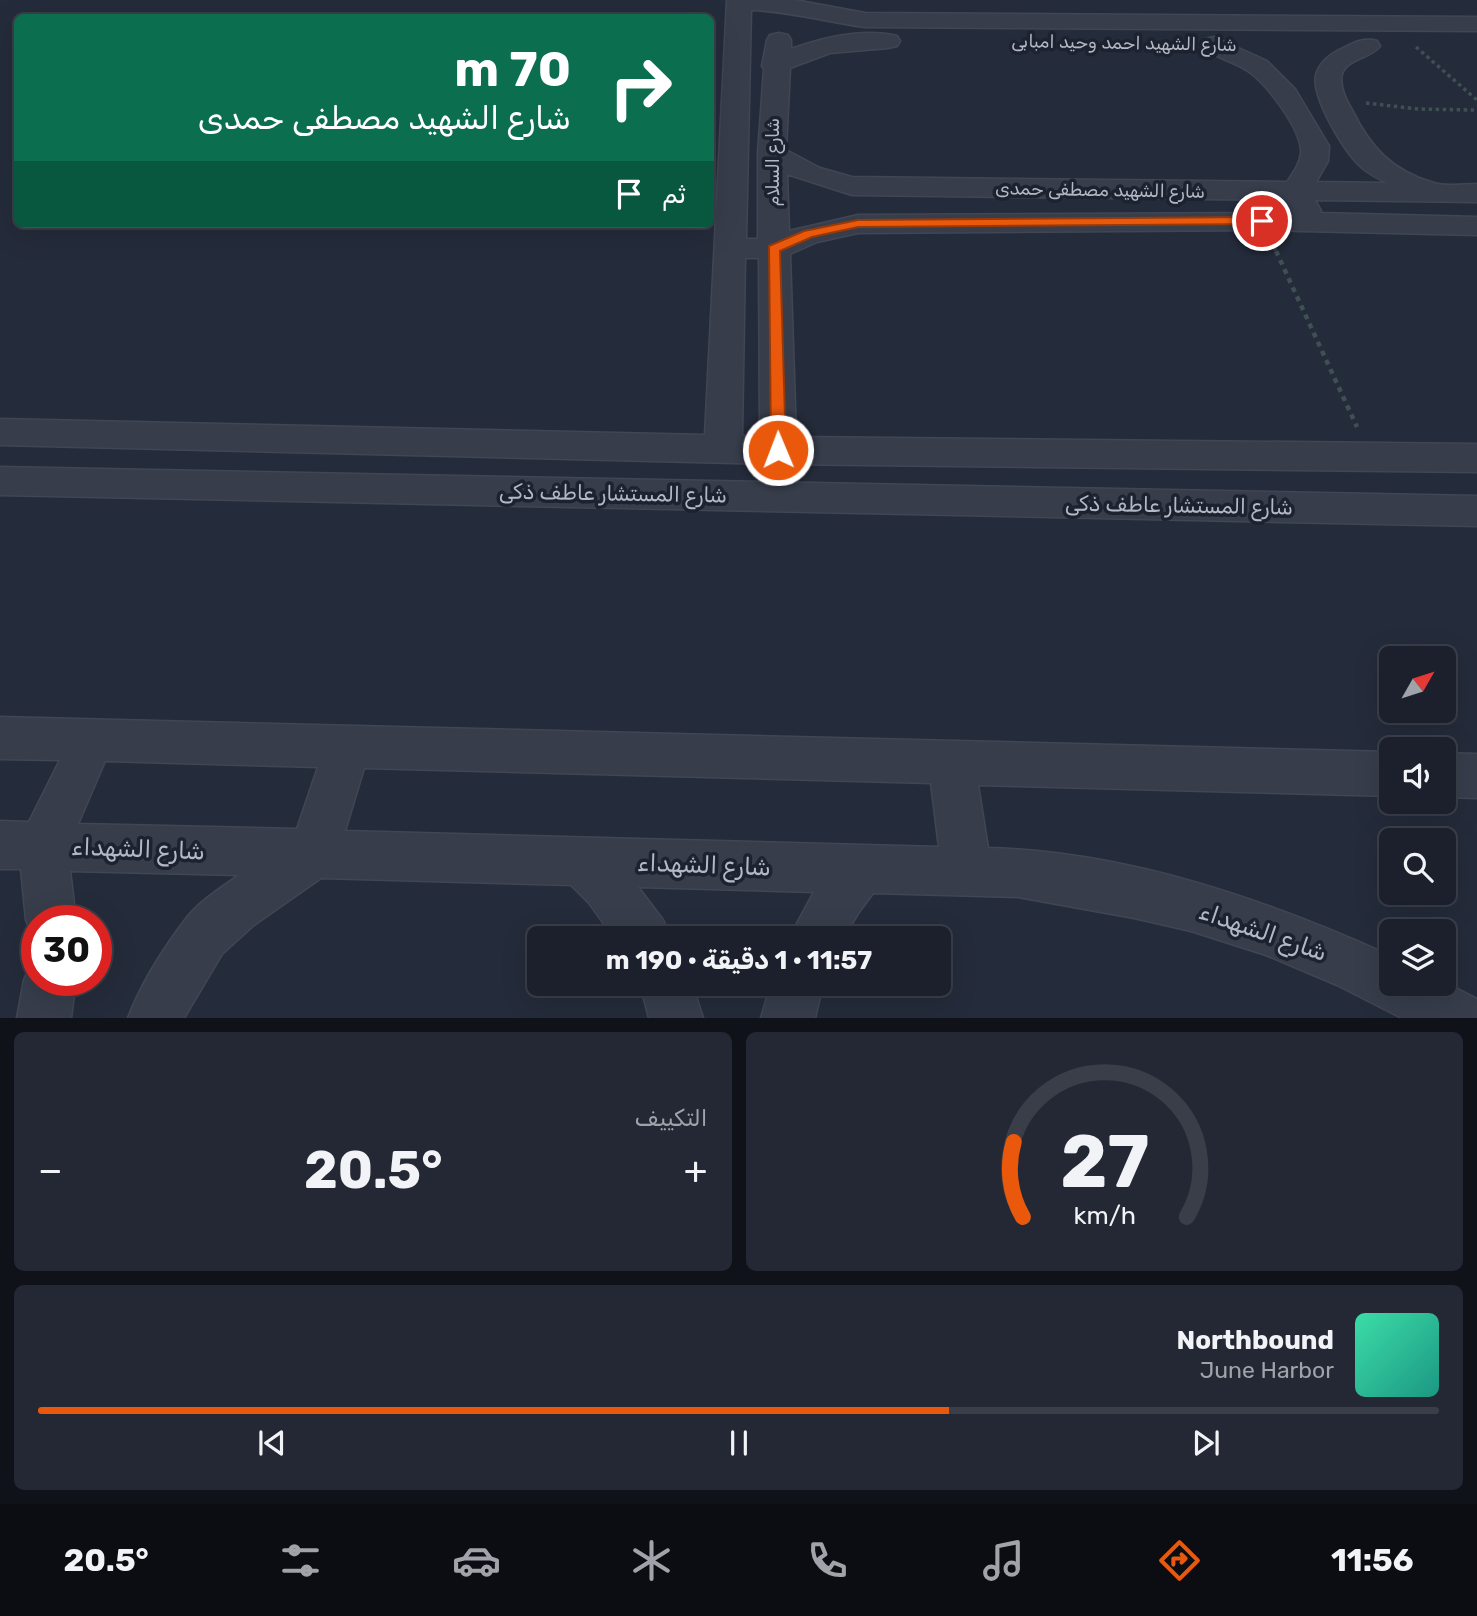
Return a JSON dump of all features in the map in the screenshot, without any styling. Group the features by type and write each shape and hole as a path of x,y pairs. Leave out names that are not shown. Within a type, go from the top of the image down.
{"street":[{"name":"شارع الشهيد احمد وحيد امبابى","path":"739,2 783,2 848,30 1214,44 1477,48"},
{"name":"شارع السلام","path":"723,449 739,2"},
{"name":"شارع السلام","path":"778,450 772,153 775,66 783,2"},
{"name":"شارع الشهيد احمد وحيد امبابى","path":"775,66 848,30 1477,24"},
{"path":"1214,44 1256,65 1286,90 1316,147 1314,160 1299,183 1296,193 1312,222"},
{"path":"1368,46 1348,54 1334,64 1328,77 1328,92 1355,144 1373,162 1398,178 1430,192"},
{"name":"شارع الشهيد مصطفى حمدى","path":"772,153 793,168 821,179 852,186 1477,193"},
{"path":"919,187 925,223"},
{"name":"شارع الشهيد مصطفى حمدى","path":"774,249 832,227 858,224 1262,221 1477,226"},
{"path":"730,248 774,249"},
{"path":"0,432 778,450 1477,458"},
{"path":"228,485 251,438"},
{"name":"شارع المستشار عاطف ذكى","path":"0,481 1477,511"},
{"path":"0,738 1379,774"},
{"path":"45,905 21,845 92,740"},
{"path":"154,1017 204,936 236,906 313,854 348,746"},
{"path":"951,762 967,872"},
{"path":"1456,775 1477,776"},
{"name":"شارع الشهداء","path":"21,845 1018,873 1092,883 1168,900 1247,923 1326,953 1379,977"},
{"path":"582,862 607,886 636,926"},
{"path":"822,926 841,894 861,870"},
{"path":"44,1017 47,996"},
{"path":"670,996 676,1017"},
{"path":"788,1017 794,996"},
{"name":"شارع الشهداء","path":"1417,996 1458,1017"}],"path":[{"path":"1415,47 1477,101 1473,106 1476,111"},
{"path":"1331,97 1418,109 1476,111"},
{"path":"1262,221 1370,456"}],"route":[{"path":"778,450 774,249 808,234 832,227 858,224 1262,221"}]}
